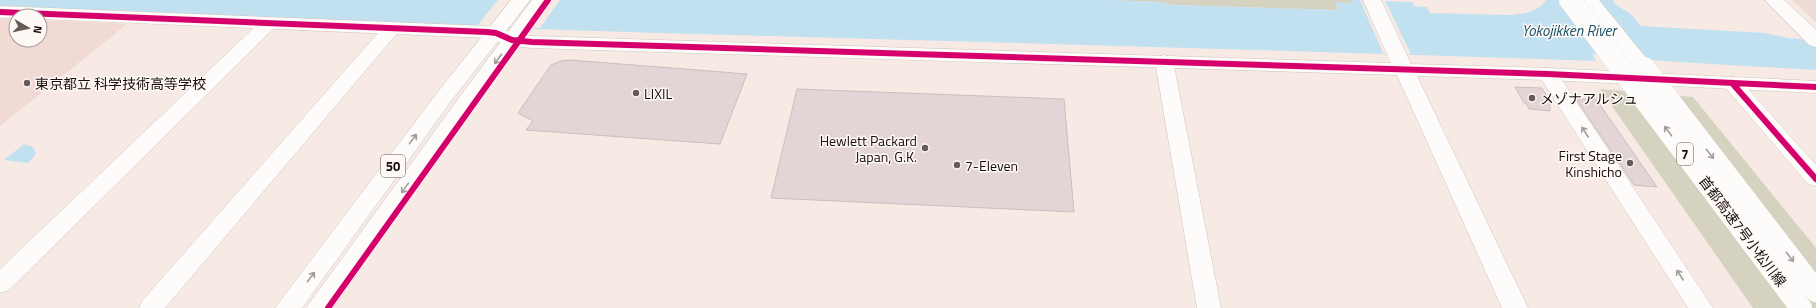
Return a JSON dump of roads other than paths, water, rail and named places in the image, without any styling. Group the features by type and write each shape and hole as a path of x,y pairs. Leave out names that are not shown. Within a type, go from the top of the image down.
{"main road":[{"name":"50","path":"319,308 471,95 507,32 521,0"},
{"name":"50","path":"288,308 444,97 507,32 541,0"},
{"path":"1372,0 1515,308"},
{"name":"首都高速7号小松川線","path":"1570,0 1800,308"},
{"name":"首都高速7号小松川線","path":"1590,0 1816,291"},
{"path":"1599,0 1644,68"},
{"path":"1774,0 1816,41"},
{"path":"0,12 268,24 507,32 1164,61 1548,74 1816,87"}],"street":[{"path":"0,284 268,24"},
{"path":"151,308 392,28"},
{"path":"1164,61 1209,308"},
{"path":"1548,74 1701,308"},
{"path":"1732,83 1816,179"}],"water":[{"name":"Yokojikken River","path":"0,0 1105,0 1158,2 1174,5 1338,10 1336,2 1352,4 1351,0 1412,2 1414,6 1427,7 1430,13 1505,15 1522,14 1533,10 1538,8 1546,0 1613,0 1616,5 1632,15 1641,26 1765,33 1788,38 1816,40 1816,70 1661,61 1592,54 1596,61 399,25 48,11 48,8 0,9"},
{"path":"24,144 33,147 36,154 28,163 4,160"}],"place":[{"name":"東京都立 科学技術高等学校","path":"27,83"},
{"name":"LIXIL","path":"636,93"},
{"name":"メゾナアルシュ","path":"1532,98"},
{"name":"Hewlett Packard Japan, G.K.","path":"925,148"},
{"name":"First Stage Kinshicho","path":"1630,163"},
{"name":"7-Eleven","path":"957,165"}]}
